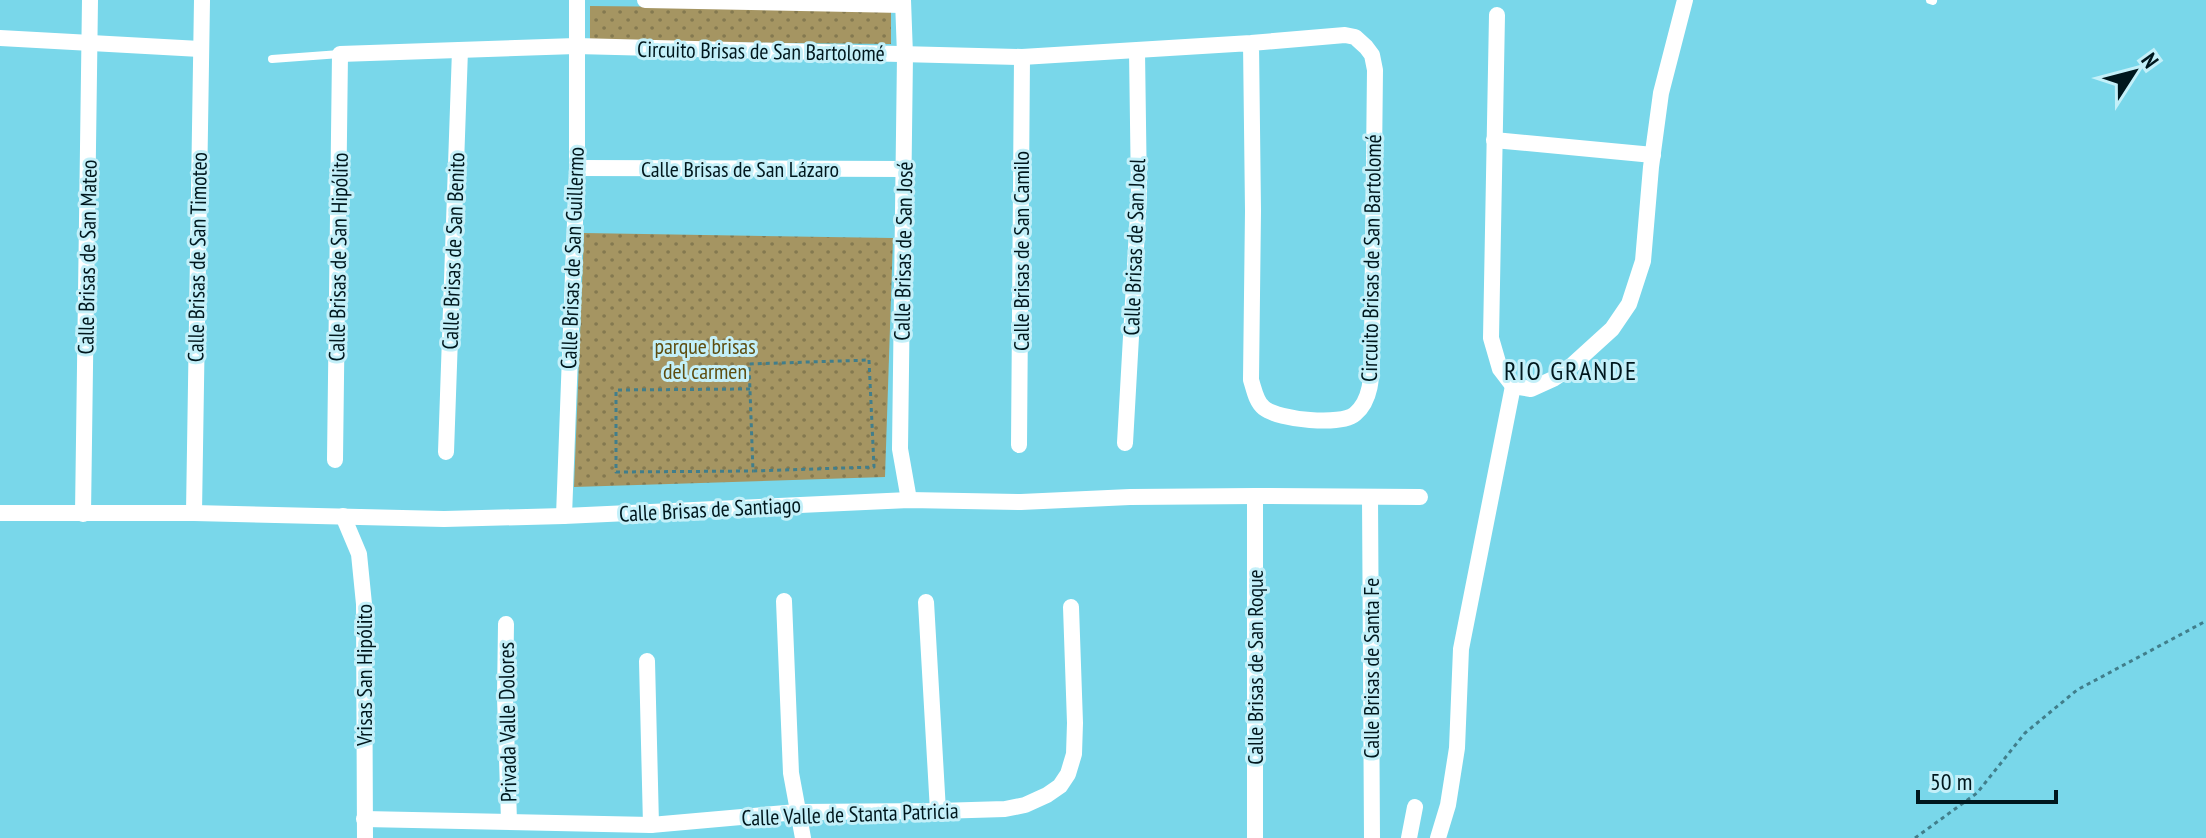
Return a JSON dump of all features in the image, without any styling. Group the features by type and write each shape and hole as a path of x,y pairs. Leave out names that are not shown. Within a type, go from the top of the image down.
{"street":[{"name":"Calle Brisas de San Mateo","path":"83,514 90,0"},
{"name":"Calle Brisas de San Timoteo","path":"194,513 202,0"},
{"name":"Calle Brisas de San Guillermo","path":"564,516 577,168 577,0"},
{"path":"645,0 903,3"},
{"path":"1497,15 1491,338 1500,369 1513,386 1531,389 1553,379 1593,347 1612,329 1629,304 1643,261 1661,93 1685,0"},
{"name":"Calle Brisas de San José","path":"903,3 900,449 909,500"},
{"name":"Circuito Brisas de San Bartolomé","path":"340,54 576,46 1022,57 1345,35 1355,37 1372,55 1375,70 1371,384 1365,401 1355,414 1335,421 1293,417 1264,408 1251,380 1251,43"},
{"path":"0,38 200,49"},
{"name":"Calle Brisas de San Benito","path":"446,452 460,50"},
{"name":"Calle Brisas de San Joel","path":"1125,443 1139,195 1137,51"},
{"name":"Calle Brisas de San Hipólito","path":"335,460 340,54"},
{"name":"Calle Brisas de San Camilo","path":"1019,445 1022,57"},
{"path":"1494,140 1653,155"},
{"name":"Calle Brisas de San Lázaro","path":"577,168 904,169"},
{"path":"1438,838 1448,805 1457,748 1461,649 1513,386"},
{"name":"Calle Brisas de San Roque","path":"1255,496 1255,838"},
{"name":"Calle Brisas de Santiago","path":"0,513 194,513 444,519 909,500 1021,502 1130,497 1420,497"},
{"name":"Calle Brisas de Santa Fe","path":"1370,497 1372,838"},
{"name":"Vrisas San Hipólito","path":"343,516 359,554 363,588 365,838"},
{"path":"784,601 791,773 803,838"},
{"path":"926,602 938,811"},
{"name":"Calle Valle de Stanta Patricia","path":"364,819 651,825 797,812 1005,809 1025,805 1060,786 1068,774 1074,754 1071,607"},
{"name":"Privada Valle Dolores","path":"506,624 509,821"},
{"path":"647,661 651,825"},
{"path":"1409,838 1415,807"}],"lane":[{"name":"Circuito Brisas de San Bartolomé","path":"272,59 340,54"}],"path":[{"path":"750,389 616,390 616,472 753,471 874,467 869,360 749,364 750,389 753,471"},
{"path":"1915,838 1977,793 2025,733 2077,690 2206,621"}],"green space":[{"path":"590,6 891,9 891,44 590,41"},
{"name":"parque brisas del carmen","path":"584,233 893,238 885,477 574,487"}],"district":[{"name":"RIO GRANDE","path":"1571,370"}]}
